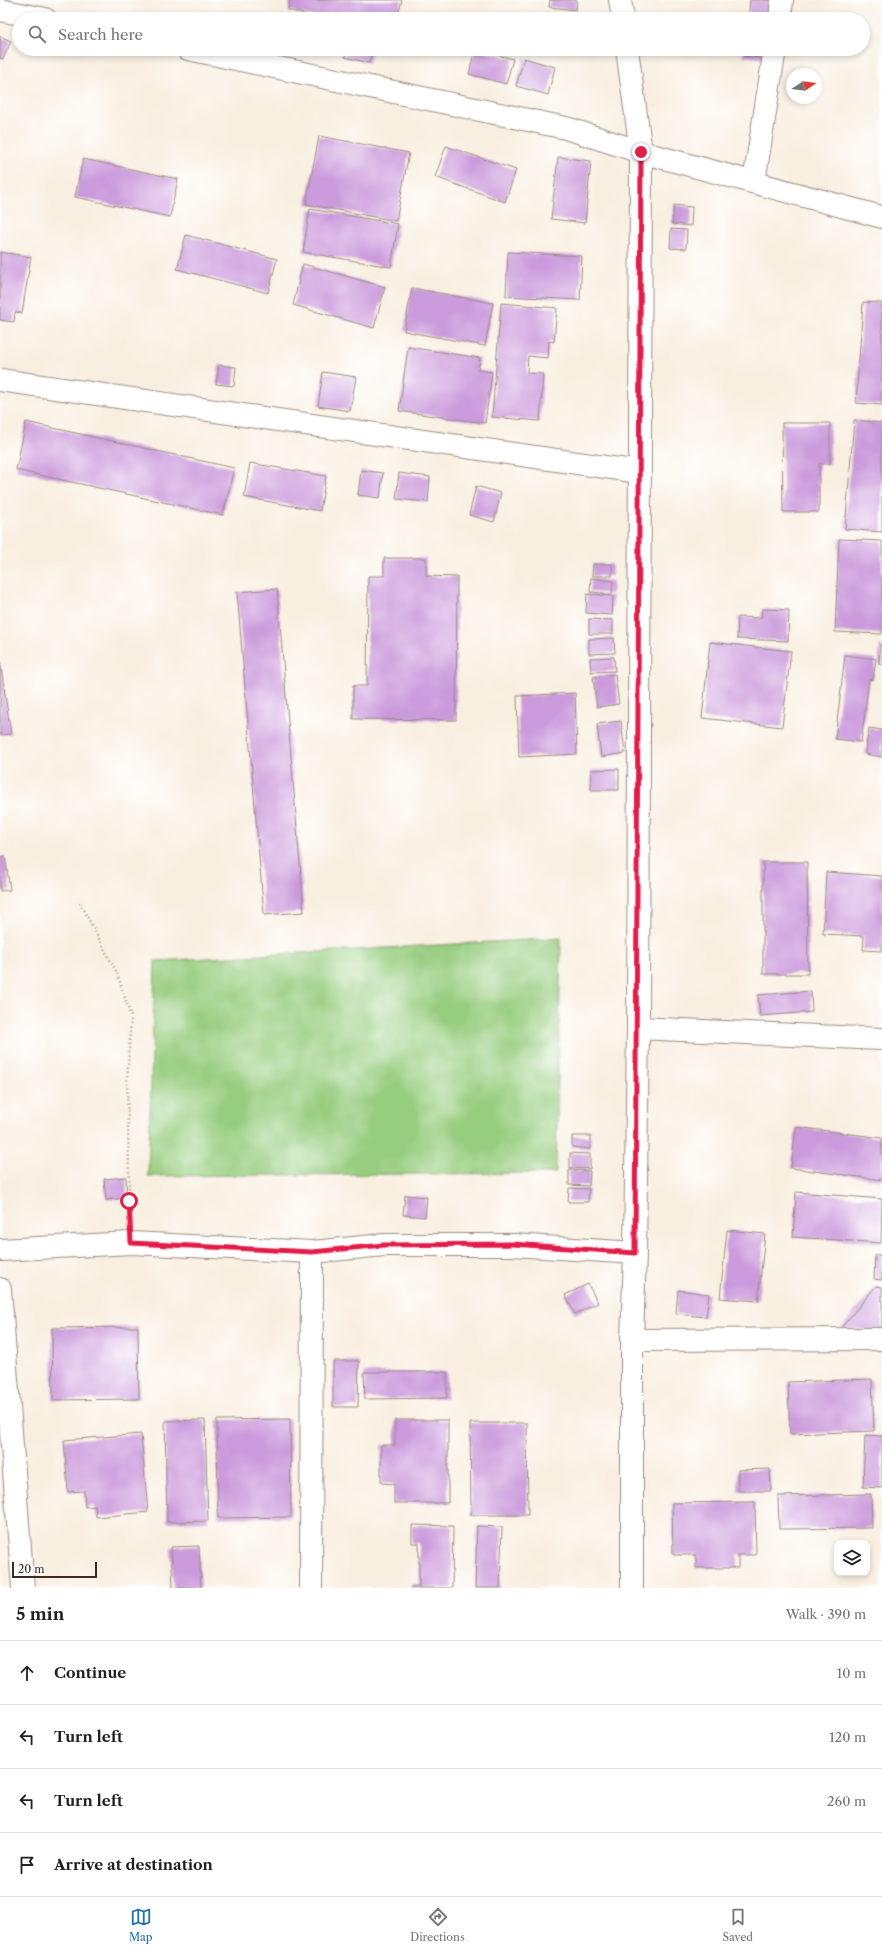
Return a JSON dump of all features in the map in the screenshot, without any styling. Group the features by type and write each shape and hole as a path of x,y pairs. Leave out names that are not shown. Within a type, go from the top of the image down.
{"street":[{"path":"620,0 622,12"},
{"path":"781,12 782,0"},
{"path":"0,10 12,12"},
{"path":"221,56 566,128 641,152 882,217"},
{"path":"628,56 641,152 638,1028 635,1253 632,1340 632,1588"},
{"path":"754,182 774,56"},
{"path":"0,380 640,472"},
{"path":"638,1028 882,1040"},
{"path":"0,1250 131,1243 312,1252 384,1245 513,1244 635,1253"},
{"path":"311,1588 312,1252"},
{"path":"0,1290 22,1588"},
{"path":"632,1340 882,1339"}],"path":[{"path":"80,903 117,973 131,1017 127,1082 131,1243"}],"green space":[{"path":"561,938 556,1173 148,1176 155,961"}],"building":[{"path":"290,0 402,0 399,12 296,12 288,10"},
{"path":"550,0 577,0 576,10 549,7"},
{"path":"750,0 774,0 773,12 749,12"},
{"path":"0,36 11,41 3,59 0,58"},
{"path":"345,56 371,56 369,63"},
{"path":"473,56 502,56 513,59 506,84 469,74"},
{"path":"743,56 767,56 766,59"},
{"path":"524,58 555,67 548,95 516,86"},
{"path":"319,136 409,153 396,221 306,204"},
{"path":"446,146 516,170 505,202 435,177"},
{"path":"558,157 591,161 585,223 551,219"},
{"path":"83,159 178,179 170,217 75,197"},
{"path":"674,205 692,207 691,226 672,224"},
{"path":"310,209 398,224 391,267 303,252"},
{"path":"671,229 687,230 686,249 670,248"},
{"path":"186,235 277,259 268,293 177,269"},
{"path":"0,252 31,257 22,313 15,312 14,322 0,320"},
{"path":"508,252 582,256 580,300 506,296"},
{"path":"303,264 385,287 374,328 293,305"},
{"path":"412,288 493,303 485,346 404,331"},
{"path":"863,302 882,303 882,405 856,403"},
{"path":"501,303 557,308 554,342 549,341 548,358 528,356 527,373 543,374 540,421 492,417"},
{"path":"408,347 480,358 478,370 492,372 485,423 399,411"},
{"path":"219,365 236,367 234,386 216,384"},
{"path":"323,372 356,377 350,411 318,406"},
{"path":"854,420 882,423 882,532 845,529"},
{"path":"26,422 234,468 223,515 16,470"},
{"path":"782,423 830,423 830,464 819,464 819,512 783,512"},
{"path":"250,463 326,476 320,511 244,497"},
{"path":"361,470 383,473 380,498 358,495"},
{"path":"399,473 430,477 428,502 396,499"},
{"path":"476,486 501,493 494,522 469,515"},
{"path":"839,539 882,541 882,634 835,632"},
{"path":"384,558 426,558 426,576 457,577 456,720 353,719 353,686 367,686 368,576 384,576"},
{"path":"593,564 612,564 612,576 592,576"},
{"path":"591,578 613,581 612,594 590,592"},
{"path":"277,589 304,912 264,915 237,592"},
{"path":"587,594 613,596 612,615 586,613"},
{"path":"762,609 789,610 788,641 737,639 738,617 761,618"},
{"path":"589,619 613,620 613,634 589,634"},
{"path":"614,638 615,653 589,654 589,639"},
{"path":"710,642 791,651 782,727 702,718"},
{"path":"880,645 882,645 882,665 879,664"},
{"path":"845,655 876,659 873,680 869,679 861,742 835,739"},
{"path":"614,657 615,671 591,672 590,658"},
{"path":"0,661 11,734 0,735"},
{"path":"615,674 619,704 597,707 593,677"},
{"path":"575,693 577,754 519,757 517,696"},
{"path":"621,721 625,753 601,757 597,724"},
{"path":"869,728 882,730 882,757 865,754"},
{"path":"619,769 619,790 591,790 591,770"},
{"path":"5,856 10,890 0,891 0,857"},
{"path":"763,862 807,862 808,974 763,974"},
{"path":"826,872 882,876 882,951 863,950 864,936 823,934"},
{"path":"811,991 812,1012 760,1016 758,995"},
{"path":"796,1127 882,1138 882,1180 791,1168"},
{"path":"572,1136 591,1136 590,1149 572,1147"},
{"path":"570,1153 590,1154 590,1169 570,1168"},
{"path":"569,1170 590,1171 589,1186 569,1185"},
{"path":"126,1177 127,1198 106,1200 104,1179"},
{"path":"569,1188 589,1189 588,1202 568,1202"},
{"path":"796,1192 882,1199 881,1243 793,1237"},
{"path":"405,1195 427,1197 425,1217 403,1215"},
{"path":"727,1230 765,1234 758,1301 720,1298"},
{"path":"875,1255 882,1255 882,1280 874,1279"},
{"path":"588,1284 598,1303 575,1314 565,1295"},
{"path":"876,1286 882,1287 882,1331 841,1328"},
{"path":"678,1290 709,1294 706,1317 676,1314"},
{"path":"138,1327 139,1399 53,1400 52,1328"},
{"path":"333,1361 359,1361 358,1407 333,1407"},
{"path":"364,1372 447,1372 447,1398 365,1399"},
{"path":"872,1379 874,1431 790,1434 788,1382"},
{"path":"290,1419 291,1517 218,1518 217,1420"},
{"path":"205,1420 208,1521 167,1522 165,1421"},
{"path":"395,1420 448,1420 448,1503 394,1503 394,1484 381,1483 381,1445 395,1445"},
{"path":"470,1423 527,1423 528,1515 471,1515"},
{"path":"141,1434 148,1512 96,1517 95,1506 85,1507 84,1491 68,1492 64,1440"},
{"path":"865,1435 882,1436 882,1488 863,1487"},
{"path":"770,1469 771,1491 738,1491 738,1470"},
{"path":"871,1494 872,1528 779,1529 778,1496"},
{"path":"755,1502 756,1555 738,1555 738,1568 696,1568 696,1555 673,1555 672,1503"},
{"path":"412,1525 453,1526 452,1588 411,1588 411,1586 419,1586 419,1543 412,1543"},
{"path":"477,1526 502,1527 500,1588 475,1588"},
{"path":"199,1546 201,1588 173,1588 171,1547"}],"route":[{"path":"129,1201 131,1243 312,1252 384,1245 513,1244 635,1253 638,1028 641,152"}]}
